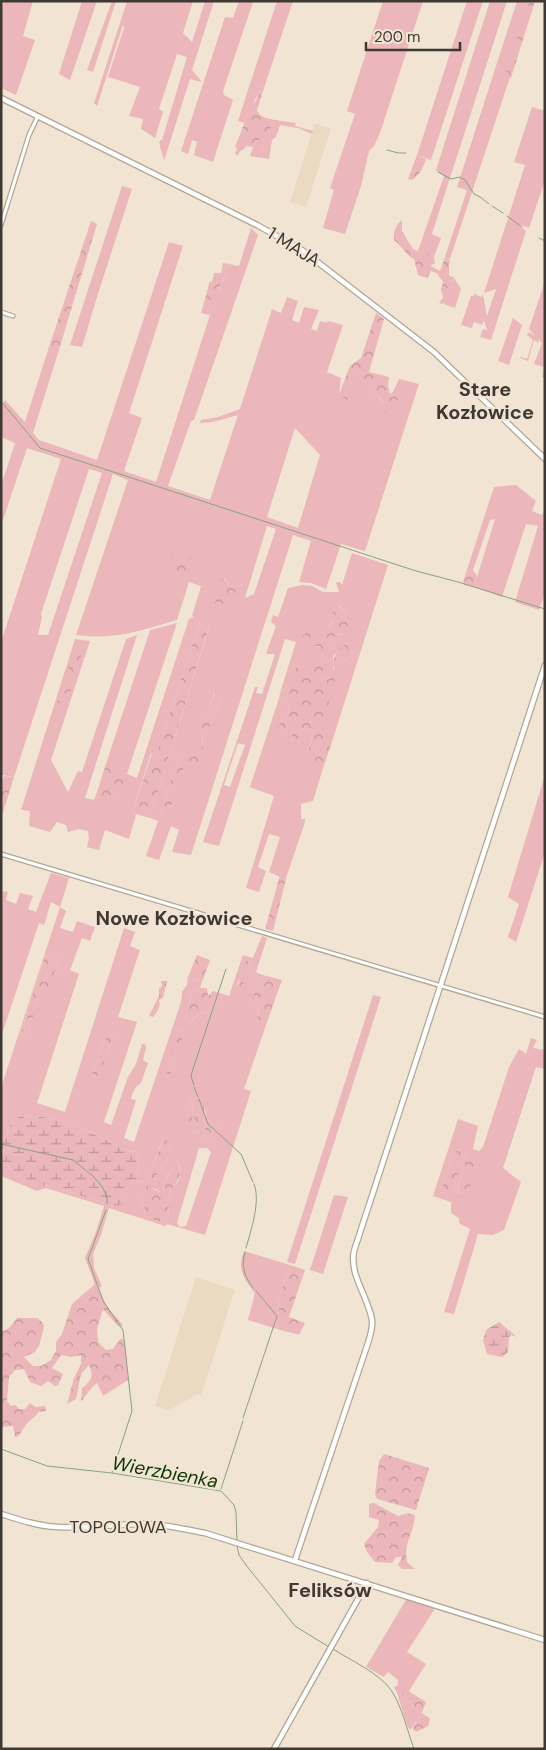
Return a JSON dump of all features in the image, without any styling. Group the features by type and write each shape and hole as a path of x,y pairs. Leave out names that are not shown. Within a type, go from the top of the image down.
{"street":[{"name":"1 MAJA","path":"1,98 257,225 302,250 434,352 545,458"},
{"path":"1,225 29,135 38,116"},
{"path":"1,312 13,316"},
{"path":"295,1560 368,1343 372,1326 372,1319 357,1279 353,1257 545,665"},
{"path":"1,854 545,1017"},
{"name":"TOPOLOWA","path":"1,1514 37,1524 59,1527 147,1524 205,1533 545,1640"},
{"path":"274,1749 367,1584"}],"shaded area":[{"path":"315,123 331,129 306,207 290,202"},
{"path":"196,1277 235,1290 201,1395 198,1394 169,1410 155,1406"}],"green space":[{"path":"4,1 33,1 23,36 35,40 16,95 1,88 1,9"},
{"path":"82,1 97,1 70,80 59,74"},
{"path":"112,1 116,1 93,72 87,70"},
{"path":"127,1 193,1 183,33 192,42 205,1 214,1 192,70 202,82 190,79 164,161 160,140 162,140 187,57 177,54 159,109 163,112 155,138 141,129 143,119 129,116 140,87 108,77 124,28 123,25 97,106 94,103"},
{"path":"239,1 253,2 223,91 224,95 233,100 213,162 194,155 197,142 192,140 188,154 181,151 225,17 233,18"},
{"path":"277,1 293,1 264,88 261,86 254,101 253,113 248,114 245,123 238,121"},
{"path":"383,1 423,1 380,133 374,146 369,151 361,186 345,234 323,228 334,190 330,188 355,114 347,111"},
{"path":"467,1 483,1 431,160 417,155"},
{"path":"490,1 507,1 432,234 441,238 434,257 433,252 422,255 418,251 444,176 436,170"},
{"path":"517,1 535,1 450,259 445,257 467,190 457,187"},
{"path":"530,1 535,1 511,78 506,77 508,65 517,44"},
{"path":"261,86 264,88 257,110 264,117 281,122 271,127 270,137 264,151 262,151 264,140 262,139 255,142 253,147 246,146 238,155 235,154 237,148 235,147 248,114 253,113 253,105"},
{"path":"532,107 545,110 545,180 529,228 518,224 526,231 491,340 480,337 483,329 487,330 484,320 482,325 474,322 472,328 461,325 474,292 482,297 483,294 487,316 496,289 484,293 525,165 514,162"},
{"path":"281,121 296,123 295,126 313,131 312,134 298,128 280,125 276,137 272,140 269,159 250,156 255,142 262,139 264,140 262,150 265,150 271,127"},
{"path":"417,155 426,159 425,162 421,171 412,180 408,179"},
{"path":"122,186 132,189 82,347 70,345"},
{"path":"402,220 402,231 413,249 422,255 433,252 435,263 430,266 440,271 445,257 450,260 449,275 454,278 448,282 452,288 442,286 443,281 438,274 431,271 427,278 418,275 414,259 394,240 395,229"},
{"path":"91,221 97,224 58,353 48,350"},
{"path":"251,228 258,235 194,420 191,421 168,486 210,500 238,415 213,422 200,423 201,420 218,417 240,409 272,309 281,313 287,297 298,301 292,320 299,323 304,307 319,310 311,329 317,331 320,321 343,325 327,372 341,378 339,394 346,400 358,372 364,374 362,381 374,383 374,392 383,402 385,409 399,379 419,384 365,551 341,544 326,589 311,583 299,582 311,541 293,535 191,855 172,852 179,830 171,826 159,860 146,856 158,821 150,818 210,624 200,621 156,754 151,753 132,813 136,815 129,839 105,830 99,850 87,847 88,831 79,829 68,832 66,825 57,822 50,832 29,826 30,811 21,810 75,639 90,641 51,760 68,792 78,771 82,772 126,639 137,635 85,798 94,800 96,795 98,799 112,797 119,801 111,784 108,767 105,767 150,630 177,623 127,774 137,778 189,619 194,617 192,616 201,586 189,582 177,620 128,634 104,636 76,635 128,480 113,474 14,777 1,775 1,642 61,459 27,448 1,526 1,486 15,443 1,437 1,406 5,400 25,422 48,350 58,353 33,433 39,440 97,460 169,242 183,246 129,413 142,418 124,471 156,482 226,270 229,264 239,266","holes":["295,428 320,455 298,528 267,517","89,469 102,473 48,635 38,635 41,614","267,526 276,529 254,594 245,598","224,578 234,588 245,583 215,603","215,692 220,695 217,708 209,728 204,731 203,743 187,773 190,761 186,757 172,806 160,815 169,786 174,791 176,788 170,780 181,754 187,753 193,756"]},
{"path":"222,263 229,264 219,290 223,297 215,303 210,315 201,313 210,281 212,282 214,273 221,273"},
{"path":"454,278 461,289 455,308 444,304 444,302 443,304 439,303 443,298 442,286 446,288 452,286 448,282 453,281"},
{"path":"545,281 545,378 542,377 544,367 534,364 542,343 538,339 539,343 534,340 528,361 520,357 527,359 533,340 527,335 529,332 535,336 529,329"},
{"path":"376,313 384,319 369,372 389,377 388,386 390,394 396,390 402,393 397,401 394,413 386,417 382,400 373,392 374,383 361,381 364,375 358,372 347,401 339,394 350,366 361,358"},
{"path":"513,318 522,325 509,365 498,361"},
{"path":"516,485 536,501 532,511 542,515 545,508 545,593 539,610 515,602 538,526 526,524 502,597 474,587 495,519 490,520 473,570 468,572 463,582 494,487"},
{"path":"176,551 194,559 192,571 186,580 180,581 173,578 170,569 176,562 172,557"},
{"path":"352,553 388,565 330,748 327,741 320,735 312,707 330,677 321,681 325,673 322,673 324,659 320,662 311,662 280,693 296,642 285,639 219,846 203,842 255,687 258,687 256,693 262,694 275,654 266,654 276,626 271,622 273,615 278,617 288,588 303,585 312,586 323,592 339,592 336,582 340,582 342,585","holes":["339,606 345,612 349,627 342,635 336,634 332,645 339,648 346,644 352,648 351,656 347,660 342,659 341,655 337,661 340,666 339,669 333,671 333,657 337,651 335,648 315,646 313,643 323,639 330,624 334,621 333,612","238,743 245,745 230,787 224,785"]},
{"path":"473,570 477,576 474,587 464,585 463,582 468,572"},
{"path":"223,578 234,588 245,583 237,602 230,608 219,612 215,603"},
{"path":"338,606 345,612 349,627 346,635 336,634 332,645 337,644 339,648 346,644 352,648 351,656 347,660 342,659 340,656 337,661 341,666 336,672 333,672 332,664 337,651 335,649 329,656 321,652 320,646 314,646 313,643 305,643 301,639 306,633 314,632 316,629 321,632 320,638 323,639 325,630 334,621 333,612"},
{"path":"200,621 210,623 150,818 132,813 152,753 156,754"},
{"path":"86,643 68,703 57,703 76,644"},
{"path":"324,659 327,664 322,672 325,673 321,680 335,677 334,685 327,710 313,707 325,714 326,728 321,735 327,741 330,748 325,762 314,763 317,747 321,742 319,739 313,753 307,754 313,731 302,728 297,750 291,745 292,725 287,725 284,732 284,740 281,740 276,729 289,712 288,704 279,698 280,693 287,688 293,671 307,660 320,662"},
{"path":"216,691 220,695 217,708 209,728 204,731 202,737 203,748 196,773 190,781 188,779 187,774 190,761 186,758 176,797 166,816 160,815 169,786 174,790 175,788 170,780 181,754 193,755 207,711"},
{"path":"279,698 288,704 289,712 276,729 284,740 284,732 287,725 292,725 291,744 298,745 302,728 313,731 307,753 313,753 319,738 321,742 314,762 325,762 313,801 301,804 301,819 305,819 305,822 287,875 281,872 280,877 269,872 280,837 269,834 258,867 266,871 259,892 246,888 274,796 250,787"},
{"path":"105,767 108,767 112,772 111,783 122,775 127,775 119,801 112,797 108,800 98,799 96,795"},
{"path":"545,775 545,852 516,942 508,937 519,904 508,897"},
{"path":"4,776 14,777 1,819 1,784"},
{"path":"281,872 287,875 273,931 265,929"},
{"path":"51,873 69,878 60,907 51,902 44,925 39,923 1,1037 1,897 3,891 8,892 6,900 16,904 20,893 33,896 28,909 36,912"},
{"path":"60,907 66,911 60,928 73,932 77,921 95,927 90,941 82,938 70,970 79,974 37,1103 65,1112 124,928 135,932 130,946 140,950 118,1017 137,1022 104,1122 111,1125 128,1077 136,1064 142,1044 145,1044 143,1060 148,1063 141,1083 133,1091 131,1099 136,1100 124,1138 134,1142 180,1005 182,992 187,985 188,977 202,982 200,988 193,992 186,1013 185,1022 190,1023 200,1014 213,1011 216,1002 221,1000 223,994 229,996 243,955 253,958 262,936 267,938 256,972 259,974 254,983 257,986 261,985 262,988 256,992 254,991 253,997 250,1000 259,1006 258,1017 255,1022 260,1021 266,1025 244,1089 251,1091 205,1235 167,1224 165,1226 109,1208 93,1254 94,1268 102,1286 99,1288 94,1285 85,1258 104,1206 46,1188 37,1191 1,1176 1,1160 19,1176 37,1187 45,1185 115,1206 124,1203 128,1186 132,1180 145,1183 148,1181 135,1174 139,1164 138,1152 123,1149 65,1122 21,1115 10,1125 7,1137 1,1138 1,1088","holes":["54,955 60,956 54,974 58,976 54,983 60,988 52,993 44,987","49,956 52,960 42,988 36,986 44,958","248,960 252,962 243,984 235,987 242,973 242,963","34,990 40,992 33,1012 33,1019 28,1018 27,1021 30,1025 28,1036 26,1038 20,1035","181,1028 184,1028 169,1077 166,1077","108,1033 114,1037 104,1063 95,1078 92,1074","192,1099 194,1099 193,1122 196,1115 200,1114 202,1105 204,1106 212,1126 220,1121 218,1139 211,1143 204,1138 206,1123 202,1120 197,1133 192,1132 192,1126 186,1122","163,1137 171,1148 163,1152 168,1160 159,1167 153,1188 161,1192 167,1176 178,1162 180,1176 169,1194 172,1197 169,1203 168,1219 159,1222 144,1216 145,1208 142,1205 149,1170 153,1168","199,1148 207,1148 211,1152 186,1226 180,1227 177,1223"]},
{"path":"54,955 60,956 54,974 58,976 55,983 61,988 58,992 54,991 52,993 43,987"},
{"path":"197,955 210,960 202,982 188,977"},
{"path":"49,956 52,960 42,988 36,986 44,958"},
{"path":"248,960 252,962 243,984 235,987 239,983 242,963"},
{"path":"259,974 282,980 266,1025 260,1021 254,1022 258,1017 259,1006 250,1000 253,997 254,991 256,992 262,988 254,983"},
{"path":"161,981 167,981 163,998 159,1000 159,1007 153,1017 149,1016 159,996 159,988 162,987"},
{"path":"200,988 207,988 208,996 213,991 223,994 221,1000 216,1002 213,1011 200,1013 190,1023 185,1023 186,1013 193,992"},
{"path":"34,990 40,992 33,1012 33,1019 28,1018 27,1021 30,1025 26,1038 23,1035 20,1036"},
{"path":"373,995 381,997 295,1264 287,1262"},
{"path":"181,1028 184,1028 180,1046 169,1077 166,1077 175,1043"},
{"path":"108,1033 114,1037 96,1078 92,1074"},
{"path":"531,1038 537,1040 533,1048 545,1050 545,1069 536,1067 503,1168 521,1182 504,1230 493,1235 478,1234 454,1314 444,1312 470,1229 459,1223 459,1218 451,1213 451,1202 433,1196 458,1119 478,1126 473,1149 479,1151 483,1147 509,1067 519,1049 526,1054","holes":["469,1145 470,1153 458,1197 459,1183 465,1164 461,1162 453,1192 442,1187 454,1153 459,1149 464,1160"]},
{"path":"192,1099 194,1099 193,1121 196,1115 200,1114 201,1105 204,1106 205,1114 212,1126 220,1120 219,1139 211,1143 204,1138 206,1123 203,1120 197,1133 192,1132 192,1126 186,1122 186,1118"},
{"path":"21,1115 65,1122 123,1149 138,1152 139,1164 135,1174 148,1180 146,1183 132,1180 128,1186 124,1204 115,1206 45,1185 37,1188 19,1176 1,1160 4,1151 1,1147 1,1138 7,1137 10,1125"},
{"path":"163,1137 171,1148 164,1152 168,1160 159,1167 153,1189 160,1192 164,1189 166,1179 178,1162 180,1172 169,1194 172,1197 169,1203 168,1219 159,1222 144,1216 145,1208 142,1205 149,1169 153,1168"},
{"path":"469,1144 470,1153 475,1154 479,1159 470,1185 458,1198 459,1184 465,1164 461,1163 453,1192 448,1193 442,1187 454,1153 459,1149 464,1160"},
{"path":"334,1195 348,1197 323,1274 310,1270"},
{"path":"244,1251 290,1265 278,1300 279,1312 275,1320 277,1329 248,1320 255,1293 242,1273 241,1263"},
{"path":"290,1265 305,1270 289,1317 305,1323 299,1335 277,1329 275,1320 279,1312 278,1300"},
{"path":"94,1285 99,1288 107,1307 122,1324 122,1327 118,1326 103,1309 97,1329 98,1342 106,1350 113,1349 121,1338 125,1341 128,1380 103,1396 97,1383 81,1402 82,1388 91,1378 89,1365 81,1374 76,1399 67,1404 74,1378 81,1364 81,1355 71,1357 61,1355 52,1368 63,1374 58,1385 55,1386 48,1381 41,1386 30,1382 24,1369 15,1370 9,1377 7,1401 11,1406 15,1405 19,1409 25,1409 30,1403 36,1407 45,1406 46,1411 38,1412 17,1437 15,1436 13,1426 1,1427 1,1332 9,1328 17,1318 37,1318 43,1323 44,1327 39,1346 35,1352 24,1357 33,1366 41,1366 51,1360 56,1351 56,1342 62,1334 72,1304"},
{"path":"499,1322 517,1337 511,1335 509,1337 508,1352 502,1357 487,1354 483,1340 486,1330"},
{"path":"384,1454 429,1468 416,1510 377,1499 375,1494 379,1461"},
{"path":"374,1503 398,1516 408,1513 415,1515 406,1555 407,1562 415,1569 402,1569 398,1565 402,1557 396,1557 392,1563 375,1562 367,1552 364,1544 378,1527 379,1520 369,1517 369,1504"},
{"path":"407,1598 434,1607 434,1610 407,1652 426,1664 409,1691 413,1694 410,1697 404,1694 398,1695 394,1687 398,1685 398,1680 388,1672 384,1677 366,1667"},
{"path":"404,1694 410,1697 413,1694 426,1702 422,1713 404,1698 399,1700 398,1695"},
{"path":"404,1698 422,1713 411,1729 408,1728 399,1700"},
{"path":"422,1713 430,1719 428,1726 416,1732 413,1727"}],"waterway":[{"path":"387,150 406,153"},
{"path":"438,172 451,179 460,177 465,180 474,194 489,204"},
{"path":"492,206 503,213"},
{"path":"507,216 522,227"},
{"path":"539,238 545,241"},
{"path":"1,401 40,448 416,571 545,609"},
{"path":"194,1085 191,1076 192,1072 226,969"},
{"path":"194,1087 198,1097"},
{"path":"199,1099 208,1124 241,1154 253,1182"},
{"path":"1,1144 73,1160 94,1177 103,1188 107,1204"},
{"path":"246,1248 256,1207 254,1184"},
{"path":"106,1210 88,1259 103,1301 123,1330 132,1411 112,1473"},
{"path":"245,1252 244,1271 253,1288"},
{"path":"243,1418 277,1316 256,1291"},
{"path":"221,1489 243,1421"},
{"name":"Wierzbienka","path":"1,1449 47,1466 112,1473 221,1491 234,1505 237,1542"},
{"name":"Wierzbienka","path":"237,1546 239,1555 246,1565 295,1626 329,1647"},
{"name":"Wierzbienka","path":"333,1649 372,1672 391,1690 401,1711 414,1749"}],"district":[{"name":"Stare Kozłowice","path":"485,400"},
{"name":"Nowe Kozłowice","path":"174,918"},
{"name":"Feliksów","path":"330,1590"}]}
